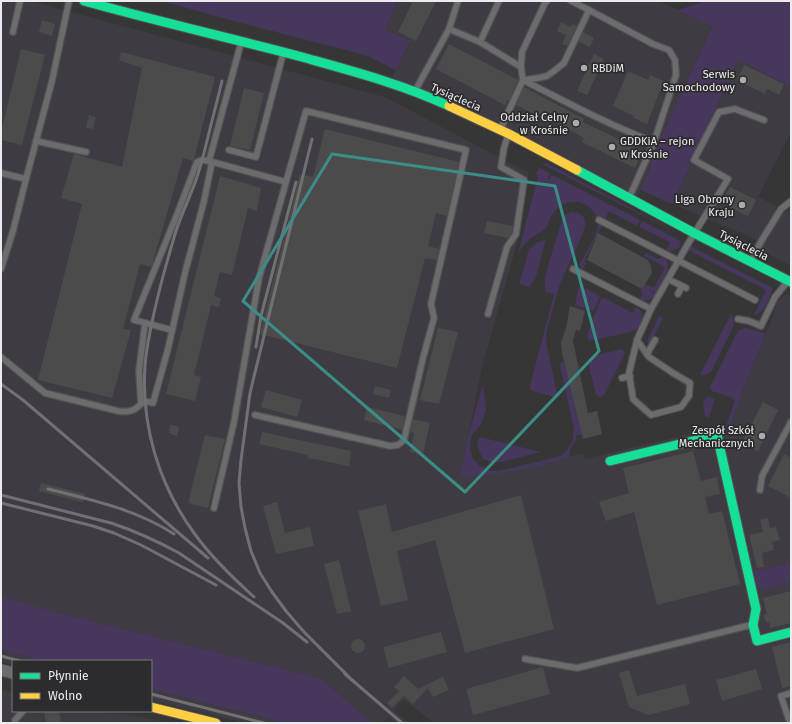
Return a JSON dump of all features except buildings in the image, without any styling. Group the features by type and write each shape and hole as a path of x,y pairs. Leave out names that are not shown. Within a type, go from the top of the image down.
{"street":[{"name":"Tysiąclecia","path":"84,1 365,74 443,103 509,134 694,233 790,281"},
{"path":"610,461 717,435 756,609 753,625 757,641 791,632"},
{"path":"1,670 12,673"},
{"path":"152,707 216,723"}],"lane":[{"path":"12,32 20,1"},
{"path":"1,269 13,231 52,81 69,1"},
{"path":"415,92 449,29 458,1"},
{"path":"480,42 500,1"},
{"path":"500,130 523,80 521,67 522,52 547,1"},
{"path":"571,1 653,44 669,50 675,60 676,75 654,142 629,198"},
{"path":"523,80 547,76 564,63 589,10"},
{"path":"449,29 480,42 521,67"},
{"path":"1,357 45,392 125,412 131,411 141,403 153,403 168,349 185,273 204,201 210,162 242,41"},
{"path":"229,150 256,157 283,52"},
{"path":"523,80 591,115 654,142"},
{"path":"637,340 648,355 657,359 673,373 690,383 689,396 681,407 650,415 633,399 629,373 637,340 651,309 678,261 728,179 694,160 719,112 735,109 764,120"},
{"path":"214,508 234,422 258,278 306,111 466,150 431,304 434,318 404,440 398,445 390,446 255,415"},
{"path":"488,314 507,247 516,234 524,180 501,166 504,148 509,134"},
{"path":"36,141 86,152"},
{"path":"172,330 134,320 197,162 202,160 286,182"},
{"path":"1,173 26,179"},
{"path":"750,261 781,210 791,201"},
{"path":"599,220 755,300"},
{"path":"573,269 651,309"},
{"path":"668,279 684,287 678,294"},
{"path":"738,319 749,321 760,326 775,297 790,281"},
{"path":"141,403 139,371 145,323"},
{"path":"648,355 655,340"},
{"path":"648,355 654,347"},
{"path":"622,378 630,376"},
{"path":"760,490 762,476 791,422"},
{"path":"525,659 577,668 753,625"},
{"path":"790,723 781,696 791,693"},
{"path":"15,723 15,720 22,712"}],"highlighted area":[{"path":"332,154 555,186 599,351 465,492 243,301"}],"shaded area":[{"path":"1,1 30,1 385,97 529,173 517,243 482,367 460,477 552,462 562,458 583,454 585,459 731,424 746,381 768,330 779,298 788,294 791,296 791,563 763,569 768,589 791,582 791,723 434,723 403,699 394,710 410,723 396,723 388,717 383,723 372,723 320,678 1,597"},
{"path":"163,1 397,1 385,29 410,41 396,70 368,56"},
{"path":"397,1 658,1 712,25 665,129 641,190 635,199 390,82 410,42 385,29"},
{"path":"706,1 791,1 791,86 738,60 672,204 641,190 665,129 712,26 678,10"},
{"path":"738,60 791,86 791,132 758,197 777,206 775,210 782,213 791,209 791,266 754,246 756,239 672,204"},
{"path":"547,163 681,235 542,164"},
{"path":"539,168 550,173 547,179 549,180 552,175 640,220 637,226 609,211 584,262 586,263 583,269 580,267 580,264 592,243 598,226 595,214 589,207 582,203 570,202 557,209 552,215 545,229 529,240 518,254 538,176 536,174"},
{"path":"571,212 579,213 584,217 585,227 559,286 546,334 547,347 557,393 555,397 533,391 530,389 530,386 554,294 545,292 545,276 562,220 564,216"},
{"path":"642,221 681,241 679,248 672,251 666,250 670,242 639,227"},
{"path":"546,239 537,274 530,287 519,284 529,250 536,243"},
{"path":"690,246 773,288 764,308 758,314 754,315 766,290 688,250"},
{"path":"646,253 658,259 663,257 667,262 668,269 656,293 650,290 649,291 655,294 654,296 651,299 644,300 640,299 643,293 641,291 645,284 654,288 665,267 644,256"},
{"path":"579,286 600,296 594,311 575,305"},
{"path":"602,297 633,313 636,307 642,313 643,317 641,324 631,332 589,341 587,337"},
{"path":"731,314 734,321 732,329 711,372 706,375 700,375"},
{"path":"659,316 663,318 650,345 647,341"},
{"path":"744,328 766,334 746,381 731,424 726,426 734,400 730,397 712,391 710,387 738,331"},
{"path":"621,349 625,353 604,395 600,397 596,395 589,366 591,359 597,355"},
{"path":"564,361 582,434 576,436 576,440 570,450 570,457 539,466 495,474 460,477 468,437 483,384 486,408 482,423 472,435 470,442 470,450 473,459 480,466 491,471 498,471 557,457 567,450 572,442 574,429 560,365"},
{"path":"707,396 713,398 714,402 709,417 705,417 703,401"},
{"path":"480,437 541,452 501,462 492,462 483,459 478,449 477,443"},
{"path":"791,563 791,582 768,589 758,588 753,571"},
{"path":"1,597 320,678 372,723 286,723 152,689 152,660 40,660 1,650"},
{"path":"1,650 40,660 12,660 12,665 1,662"},
{"path":"152,689 286,723 245,723 152,700"},
{"path":"1,690 12,693 12,712 105,712 175,723 1,723"}],"railway":[{"path":"222,81 200,167 176,231 152,319 145,366 146,411 155,454 162,475 182,515 194,533 215,559 254,597"},
{"path":"312,139 250,393 239,483 245,528 251,551 260,573 286,611 304,632 349,677"},
{"path":"256,347 261,316 296,182"},
{"path":"1,384 23,400 208,558"},
{"path":"48,489 113,506 144,518 174,534"},
{"path":"1,495 111,523 154,540 179,553 283,623 307,642"},
{"path":"1,503 93,526 114,533 141,545 216,585"},
{"path":"1,656 16,660"},
{"path":"345,674 402,723"},
{"path":"152,694 264,723"}],"traffic: fast":[{"path":"84,1 339,67 377,78 449,106"},
{"path":"577,170 694,233 791,282"},
{"path":"610,461 717,435 756,609 753,625 757,641 791,632"}],"traffic: slow":[{"path":"449,106 509,134 577,170"},
{"path":"152,707 216,723"}],"place":[{"name":"RBDiM","path":"584,68"},
{"name":"Serwis Samochodowy","path":"743,80"},
{"name":"Oddział Celny w Krośnie","path":"576,123"},
{"name":"GDDKiA – rejon w Krośnie","path":"612,147"},
{"name":"Liga Obrony Kraju","path":"742,205"},
{"name":"Zespół Szkół Mechanicznych","path":"762,436"}]}
